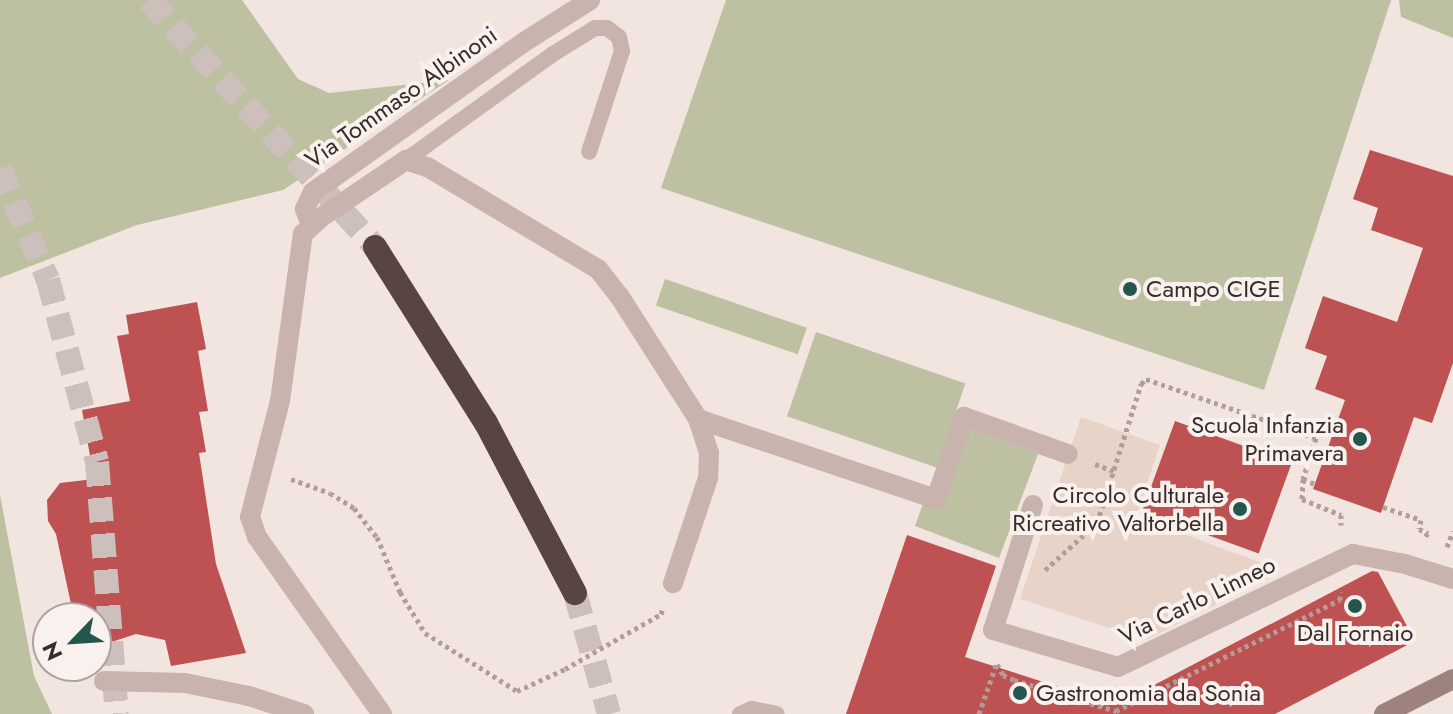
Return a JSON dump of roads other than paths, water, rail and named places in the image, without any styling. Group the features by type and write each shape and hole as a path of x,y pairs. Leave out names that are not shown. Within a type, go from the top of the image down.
{"highway":[{"path":"375,247 486,423 575,593"}],"street":[{"name":"Via Tommaso Albinoni","path":"382,714 257,537 250,517 280,401 299,244 311,225 305,209 313,192 521,44 590,0"},
{"path":"311,225 406,160 429,168 598,269 620,297 698,419 709,453 708,478 673,583"},
{"path":"698,419 936,499 964,417 1068,454"},
{"name":"Via Carlo Linneo","path":"1033,505 993,630 1118,667 1353,554 1405,564 1453,579"},
{"path":"1384,714 1453,679"},
{"path":"112,681 185,683 249,696 304,714"}],"lane":[{"path":"406,160 553,54 595,28 607,28 619,37 622,51 589,152"},
{"path":"740,714 752,709 777,714"}],"tunnel":[{"path":"149,0 375,247"},
{"path":"0,169 48,280 97,462 117,714"},
{"path":"575,593 609,714"}],"place":[{"name":"Campo CIGE","path":"1130,289"},
{"name":"Scuola Infanzia Primavera","path":"1360,439"},
{"name":"Circolo Culturale Ricreativo Valtorbella","path":"1240,509"},
{"name":"Dal Fornaio","path":"1355,606"},
{"name":"Gastronomia da Sonia","path":"1020,693"}]}
